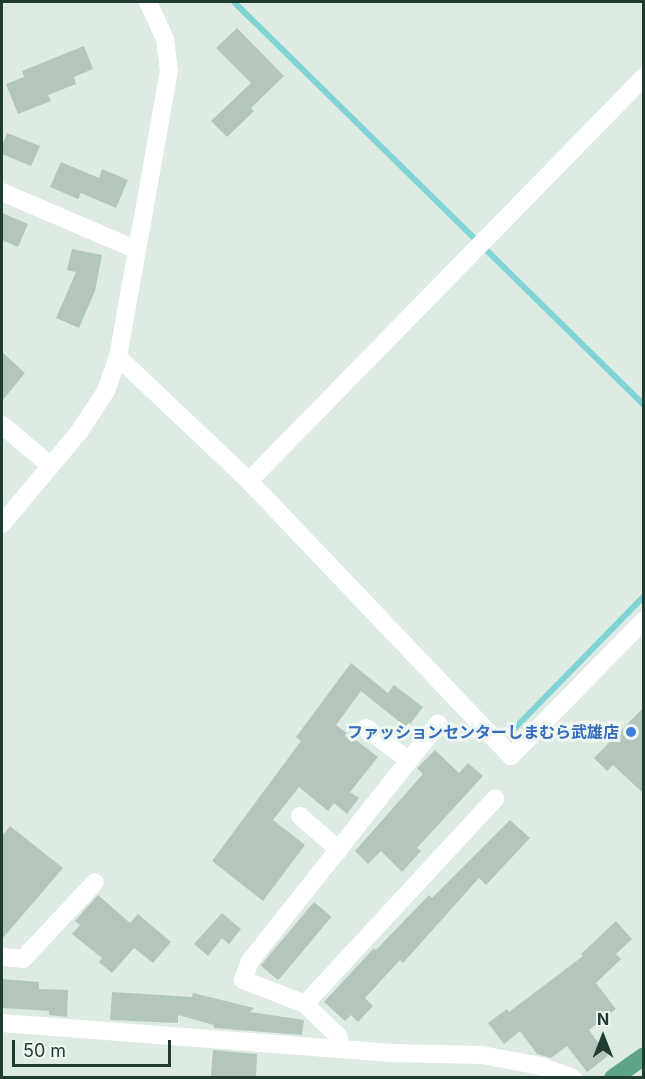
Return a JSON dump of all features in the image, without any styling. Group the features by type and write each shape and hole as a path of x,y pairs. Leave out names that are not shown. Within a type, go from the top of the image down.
{"main road":[{"path":"613,1077 644,1056"}],"street":[{"path":"2,524 79,432 106,391 118,357 169,71 165,39 148,2"},
{"path":"249,481 644,77"},
{"path":"2,192 137,250"},
{"path":"118,357 249,481 511,756 644,621"},
{"path":"2,425 51,466"},
{"path":"342,1049 338,1036 305,1004 243,980 250,961 438,724"},
{"path":"366,728 409,761"},
{"path":"305,1004 495,800"},
{"path":"300,816 339,850"},
{"path":"2,957 23,959 95,882"},
{"path":"2,1023 342,1049 482,1055 540,1066 573,1077"}],"building":[{"path":"237,28 284,76 251,108 254,111 227,137 211,121 251,83 216,48"},
{"path":"84,46 93,69 74,77 76,84 48,95 51,101 18,114 6,84 24,77 22,71"},
{"path":"7,133 40,146 31,166 2,154 2,146"},
{"path":"61,162 99,178 102,169 128,180 116,208 81,193 78,199 50,187"},
{"path":"2,213 28,224 18,247 2,240"},
{"path":"72,249 102,255 95,291 79,328 56,318 76,272 67,270"},
{"path":"2,352 25,373 2,401"},
{"path":"351,663 388,693 394,685 423,707 407,728 361,691 336,725 378,757 350,792 359,798 347,814 334,803 328,811 299,787 273,820 305,845 263,901 212,861 301,741 296,737"},
{"name":"ファッションセンターしまむら武雄店","path":"644,707 644,794 613,765 607,771 594,758"},
{"path":"435,750 459,773 468,763 483,776 417,848 421,851 402,872 381,851 368,864 355,851 423,774 417,768"},
{"path":"510,820 530,838 486,885 479,878 403,963 400,960 365,998 373,1006 358,1022 351,1015 345,1021 324,1002 374,948 376,950 429,895 432,898"},
{"path":"10,826 63,868 2,939 2,836"},
{"path":"98,895 130,923 138,914 171,942 153,963 134,948 112,973 99,962 102,958 72,934 80,925 75,921"},
{"path":"314,902 332,917 278,980 261,966"},
{"path":"222,913 241,929 229,944 222,938 208,956 194,944"},
{"path":"616,921 632,939 616,954 621,959 596,983 616,1009 589,1030 608,1056 587,1072 567,1046 551,1058 537,1054 520,1031 504,1044 488,1023 507,1009 509,1012 583,956 581,954"},
{"path":"2,979 39,982 39,989 68,990 67,1017 49,1015 49,1011 2,1008"},
{"path":"112,992 192,997 193,993 254,1008 250,1012 304,1020 302,1035 214,1028 214,1025 178,1015 178,1023 110,1020"},
{"path":"213,1050 257,1054 256,1077 211,1077"}],"waterway":[{"path":"234,2 644,405"},
{"path":"513,730 644,596"}],"place":[{"name":"ファッションセンターしまむら武雄店","path":"631,732"}]}
